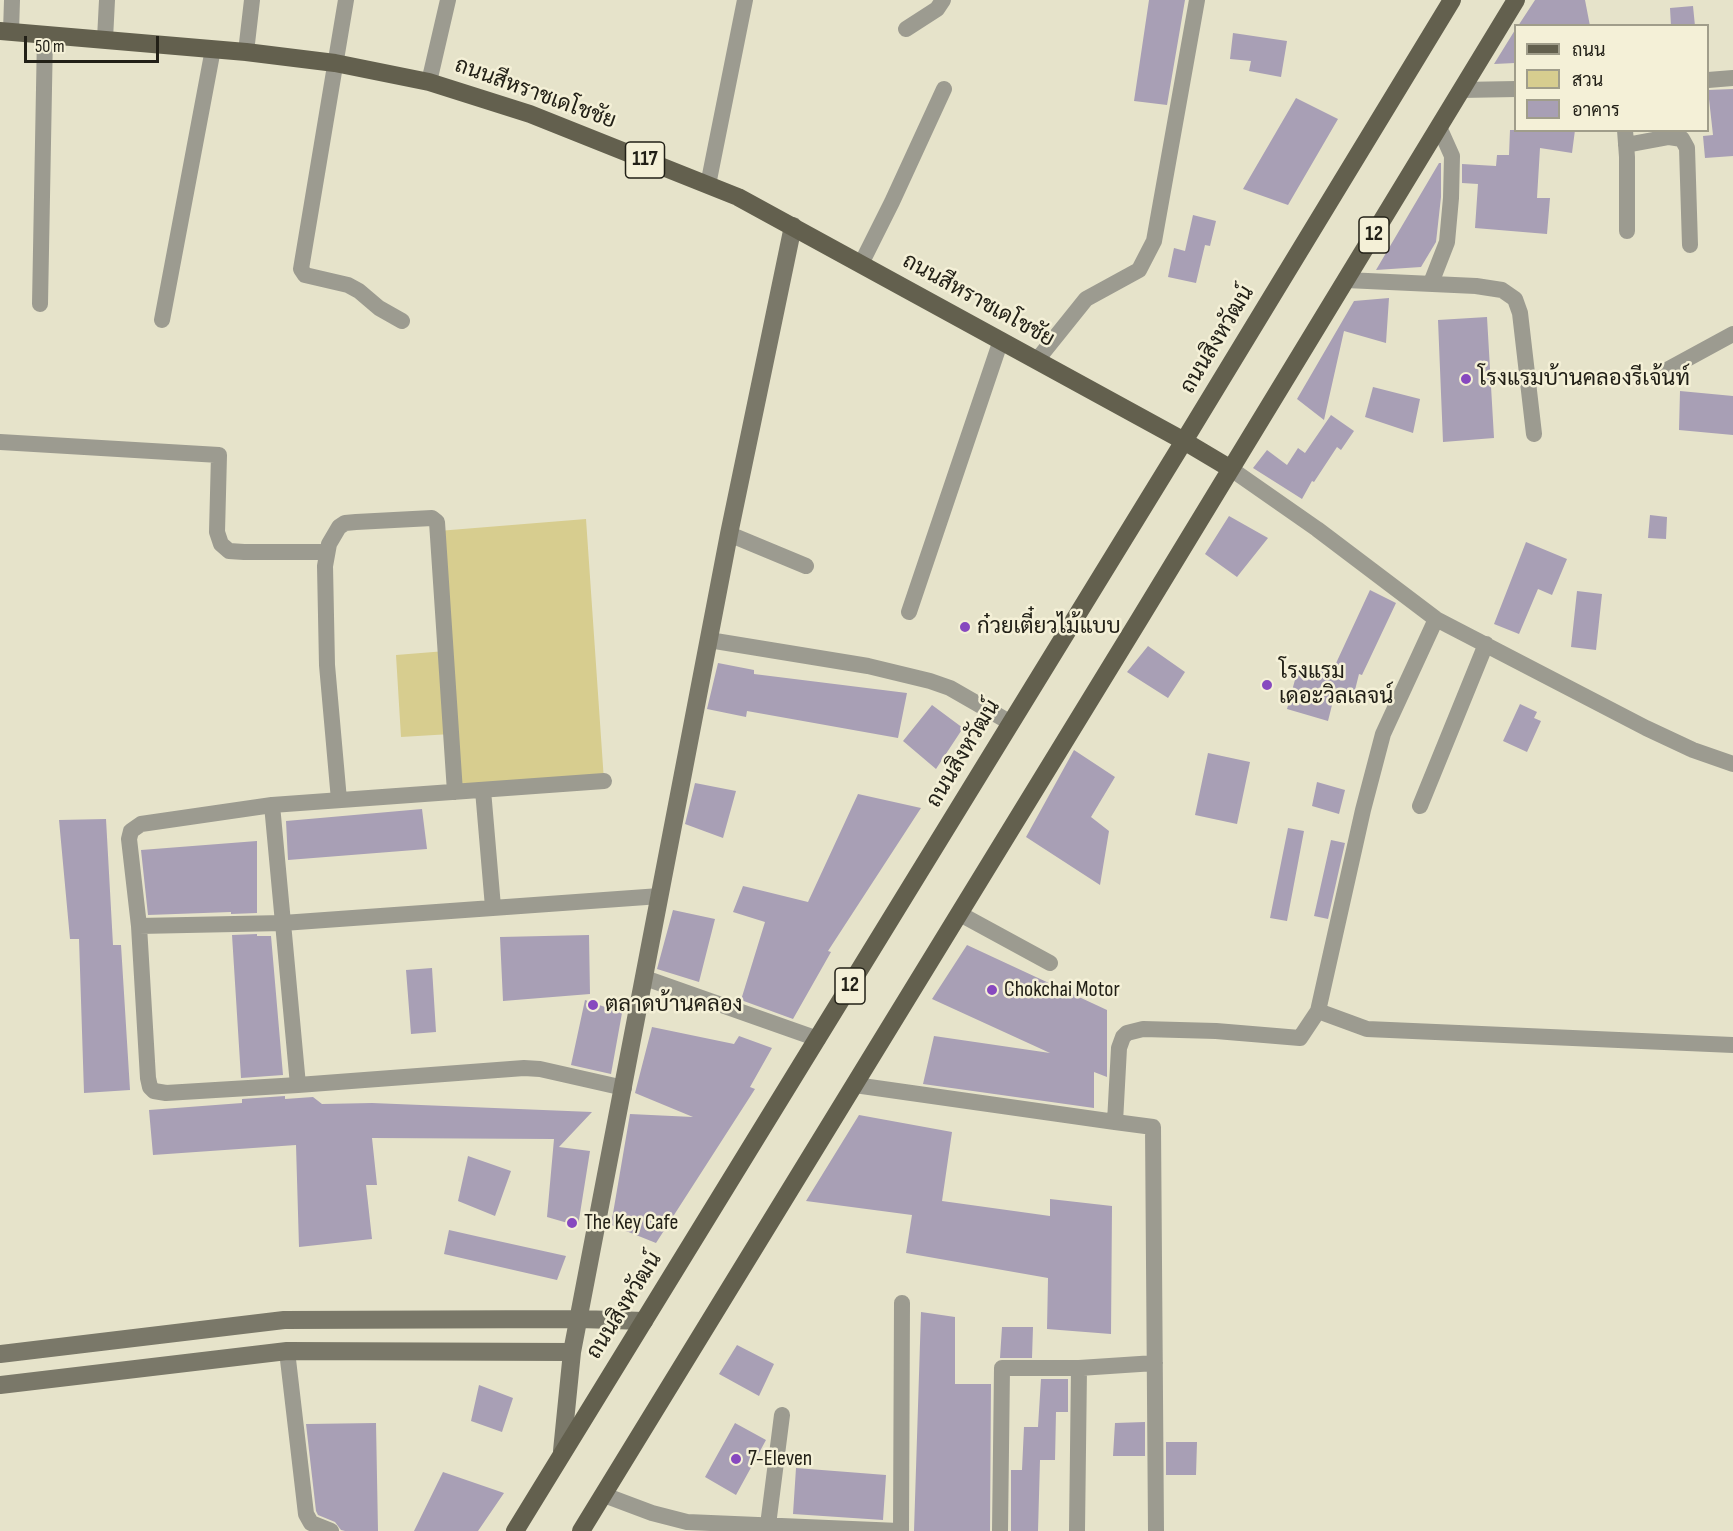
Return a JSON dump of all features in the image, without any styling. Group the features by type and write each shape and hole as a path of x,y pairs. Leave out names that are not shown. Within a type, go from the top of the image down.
{"main road":[{"name":"ถนนสิงหวัฒน์","path":"515,1531 1452,0"},
{"name":"12","path":"581,1531 960,914 1516,0"},
{"name":"ถนนสีหราชเดโชชัย","path":"6,31 246,51 335,63 429,82 530,114 738,197 1001,340 1231,469"}],"street":[{"path":"6,31 12,0"},
{"path":"105,39 107,0"},
{"path":"246,51 252,0"},
{"path":"346,0 301,269 305,275 348,285 379,308 402,321"},
{"path":"429,82 448,0"},
{"path":"708,185 745,0"},
{"path":"906,29 937,9 943,0"},
{"path":"1037,360 1086,299 1139,270 1154,242 1197,0"},
{"path":"40,304 45,34"},
{"path":"162,320 213,49"},
{"path":"1709,80 1733,78"},
{"path":"861,264 944,89"},
{"path":"1461,90 1514,89"},
{"path":"1431,283 1447,242 1451,198 1452,156 1438,127"},
{"path":"1627,231 1625,138 1682,139 1688,148 1690,245"},
{"path":"562,1451 572,1352 729,534 793,226"},
{"path":"1346,280 1431,283 1502,290 1515,299 1520,313 1534,434"},
{"path":"1665,371 1733,334"},
{"path":"909,612 1001,340"},
{"path":"0,442 219,455 217,532 221,544 229,551 327,552"},
{"path":"1231,469 1317,529 1436,619 1646,728 1692,750 1733,764"},
{"path":"339,800 327,666 325,566 327,552 334,534 345,524 432,518 437,522 455,792"},
{"path":"729,534 806,566"},
{"path":"1115,1122 1119,1048 1123,1036 1127,1033 1143,1029 1216,1031 1300,1038 1318,1011 1363,810 1383,734 1436,619"},
{"path":"709,640 868,666 930,681 950,688 1011,723"},
{"path":"1420,806 1486,644"},
{"path":"604,781 272,805 141,824 132,829 129,839 139,926 148,1078 152,1089 157,1092 298,1085 528,1068 624,1088"},
{"path":"483,790 493,907"},
{"path":"272,805 298,1085"},
{"path":"139,926 283,923 660,896"},
{"path":"960,914 1050,963"},
{"path":"645,978 818,1039"},
{"path":"1318,1011 1367,1029 1733,1045"},
{"path":"855,1085 1153,1127 1156,1531"},
{"path":"603,1495 686,1526 768,1525 798,1529 900,1531 902,1303"},
{"path":"0,1354 284,1320 580,1319 644,1321"},
{"path":"0,1385 287,1351 572,1352"},
{"path":"287,1351 306,1514 311,1523 331,1531"},
{"path":"1000,1531 1002,1368 1079,1368 1155,1363"},
{"path":"1077,1531 1079,1368"},
{"path":"768,1525 782,1415"}],"green space":[{"path":"586,519 604,781 455,792 451,734 401,737 396,655 446,651 438,531"}],"building":[{"path":"1149,0 1185,0 1167,105 1134,101"},
{"path":"1535,0 1585,0 1590,24 1519,24"},
{"path":"1693,6 1695,24 1671,24 1670,8"},
{"path":"1514,32 1514,63 1494,64"},
{"path":"1233,33 1287,41 1281,77 1249,71 1251,61 1230,59"},
{"path":"1733,89 1733,156 1705,158 1703,136 1713,135 1709,90"},
{"path":"1296,98 1338,119 1288,205 1243,189"},
{"path":"1510,130 1514,132 1575,132 1572,153 1540,148 1537,198 1550,198 1547,234 1475,228 1478,184 1462,183 1462,164 1496,166 1497,155 1509,155"},
{"path":"1441,163 1441,197 1436,242 1421,267 1376,270"},
{"path":"1193,215 1216,221 1210,246 1205,245 1196,283 1168,277 1174,248 1185,251"},
{"path":"1389,298 1386,343 1344,331 1324,420 1297,399 1354,301"},
{"name":"โรงแรมบ้านคลองรีเจ้นท์","path":"1487,317 1494,438 1443,442 1438,320"},
{"path":"1373,387 1420,399 1413,433 1365,417"},
{"path":"1680,391 1733,396 1733,435 1679,430"},
{"path":"1331,415 1354,431 1341,450 1337,447 1302,499 1253,468 1267,450 1287,465 1298,448 1305,453"},
{"path":"1650,515 1667,517 1666,539 1648,538"},
{"path":"1229,516 1268,538 1237,577 1205,554"},
{"path":"1526,542 1567,559 1552,595 1538,589 1519,634 1494,624"},
{"path":"1370,590 1396,603 1362,675 1359,674 1352,702 1334,697 1328,721 1287,709 1299,665 1331,674"},
{"path":"1577,591 1602,594 1596,650 1571,647"},
{"path":"1148,646 1185,672 1168,698 1127,672"},
{"path":"718,663 754,670 754,674 907,693 898,738 747,711 746,717 707,709"},
{"path":"1520,704 1537,712 1534,718 1541,721 1527,752 1503,741"},
{"path":"932,705 963,728 936,769 903,741"},
{"path":"1074,750 1115,777 1091,817 1109,831 1100,885 1026,837"},
{"path":"1208,753 1250,762 1237,824 1195,815"},
{"path":"1317,782 1345,790 1339,814 1312,806"},
{"path":"695,783 736,791 723,838 685,824"},
{"path":"858,794 921,808 828,951 831,952 793,1019 741,1000 765,922 733,912 743,886 808,902"},
{"path":"422,809 427,849 288,860 286,821"},
{"path":"106,819 113,945 121,945 130,1090 84,1093 79,939 70,939 59,820"},
{"path":"1288,828 1304,831 1287,921 1270,918"},
{"path":"1331,840 1345,843 1328,919 1314,916"},
{"path":"257,841 257,913 148,915 141,850"},
{"path":"673,910 715,919 699,982 657,969"},
{"path":"257,934 257,936 271,936 283,1075 241,1078 232,935"},
{"path":"589,935 590,994 503,1001 500,937"},
{"path":"967,945 1107,1010 1107,1077 1094,1072 1094,1108 923,1084 934,1036 1050,1053 932,999"},
{"path":"432,968 436,1032 411,1034 406,970"},
{"path":"585,1000 622,1013 611,1074 571,1065"},
{"path":"652,1027 734,1044 739,1036 772,1048 750,1087 755,1089 656,1243 611,1225 630,1114 693,1117 635,1093"},
{"path":"285,1096 285,1099 313,1097 322,1104 372,1103 592,1112 559,1147 590,1151 578,1226 547,1217 554,1139 372,1138 377,1185 366,1185 372,1239 299,1247 296,1145 153,1155 149,1110 242,1103 242,1099"},
{"path":"859,1115 952,1132 942,1201 1050,1216 1050,1199 1112,1206 1111,1334 1047,1329 1048,1278 906,1253 912,1215 806,1201"},
{"path":"468,1156 511,1171 495,1216 458,1201"},
{"path":"449,1230 566,1256 557,1280 444,1254"},
{"path":"921,1312 955,1317 955,1384 991,1384 990,1531 914,1531"},
{"path":"1002,1327 1033,1327 1032,1358 1000,1358"},
{"path":"737,1345 774,1364 759,1396 719,1374"},
{"path":"1041,1379 1068,1379 1068,1412 1056,1412 1055,1460 1040,1460 1038,1531 1011,1531 1011,1470 1022,1470 1024,1427 1038,1427"},
{"path":"479,1385 513,1398 502,1432 471,1421"},
{"path":"1145,1422 1145,1456 1113,1456 1115,1423"},
{"path":"376,1423 378,1531 341,1530 335,1522 318,1515 316,1511 306,1424"},
{"name":"7-Eleven","path":"735,1423 766,1440 736,1495 705,1477"},
{"path":"1166,1442 1197,1442 1196,1475 1166,1475"},
{"path":"796,1468 886,1475 883,1520 793,1514"},
{"path":"443,1472 504,1493 478,1531 414,1531"}],"place":[{"name":"โรงแรมบ้านคลองรีเจ้นท์","path":"1466,379"},
{"name":"ก๋วยเตี๋ยวไม้แบบ","path":"965,627"},
{"name":"โรงแรม เดอะวิลเลจน์","path":"1267,685"},
{"name":"Chokchai Motor","path":"992,990"},
{"name":"ตลาดบ้านคลอง","path":"593,1005"},
{"name":"The Key Cafe","path":"572,1223"},
{"name":"7-Eleven","path":"736,1459"}]}
